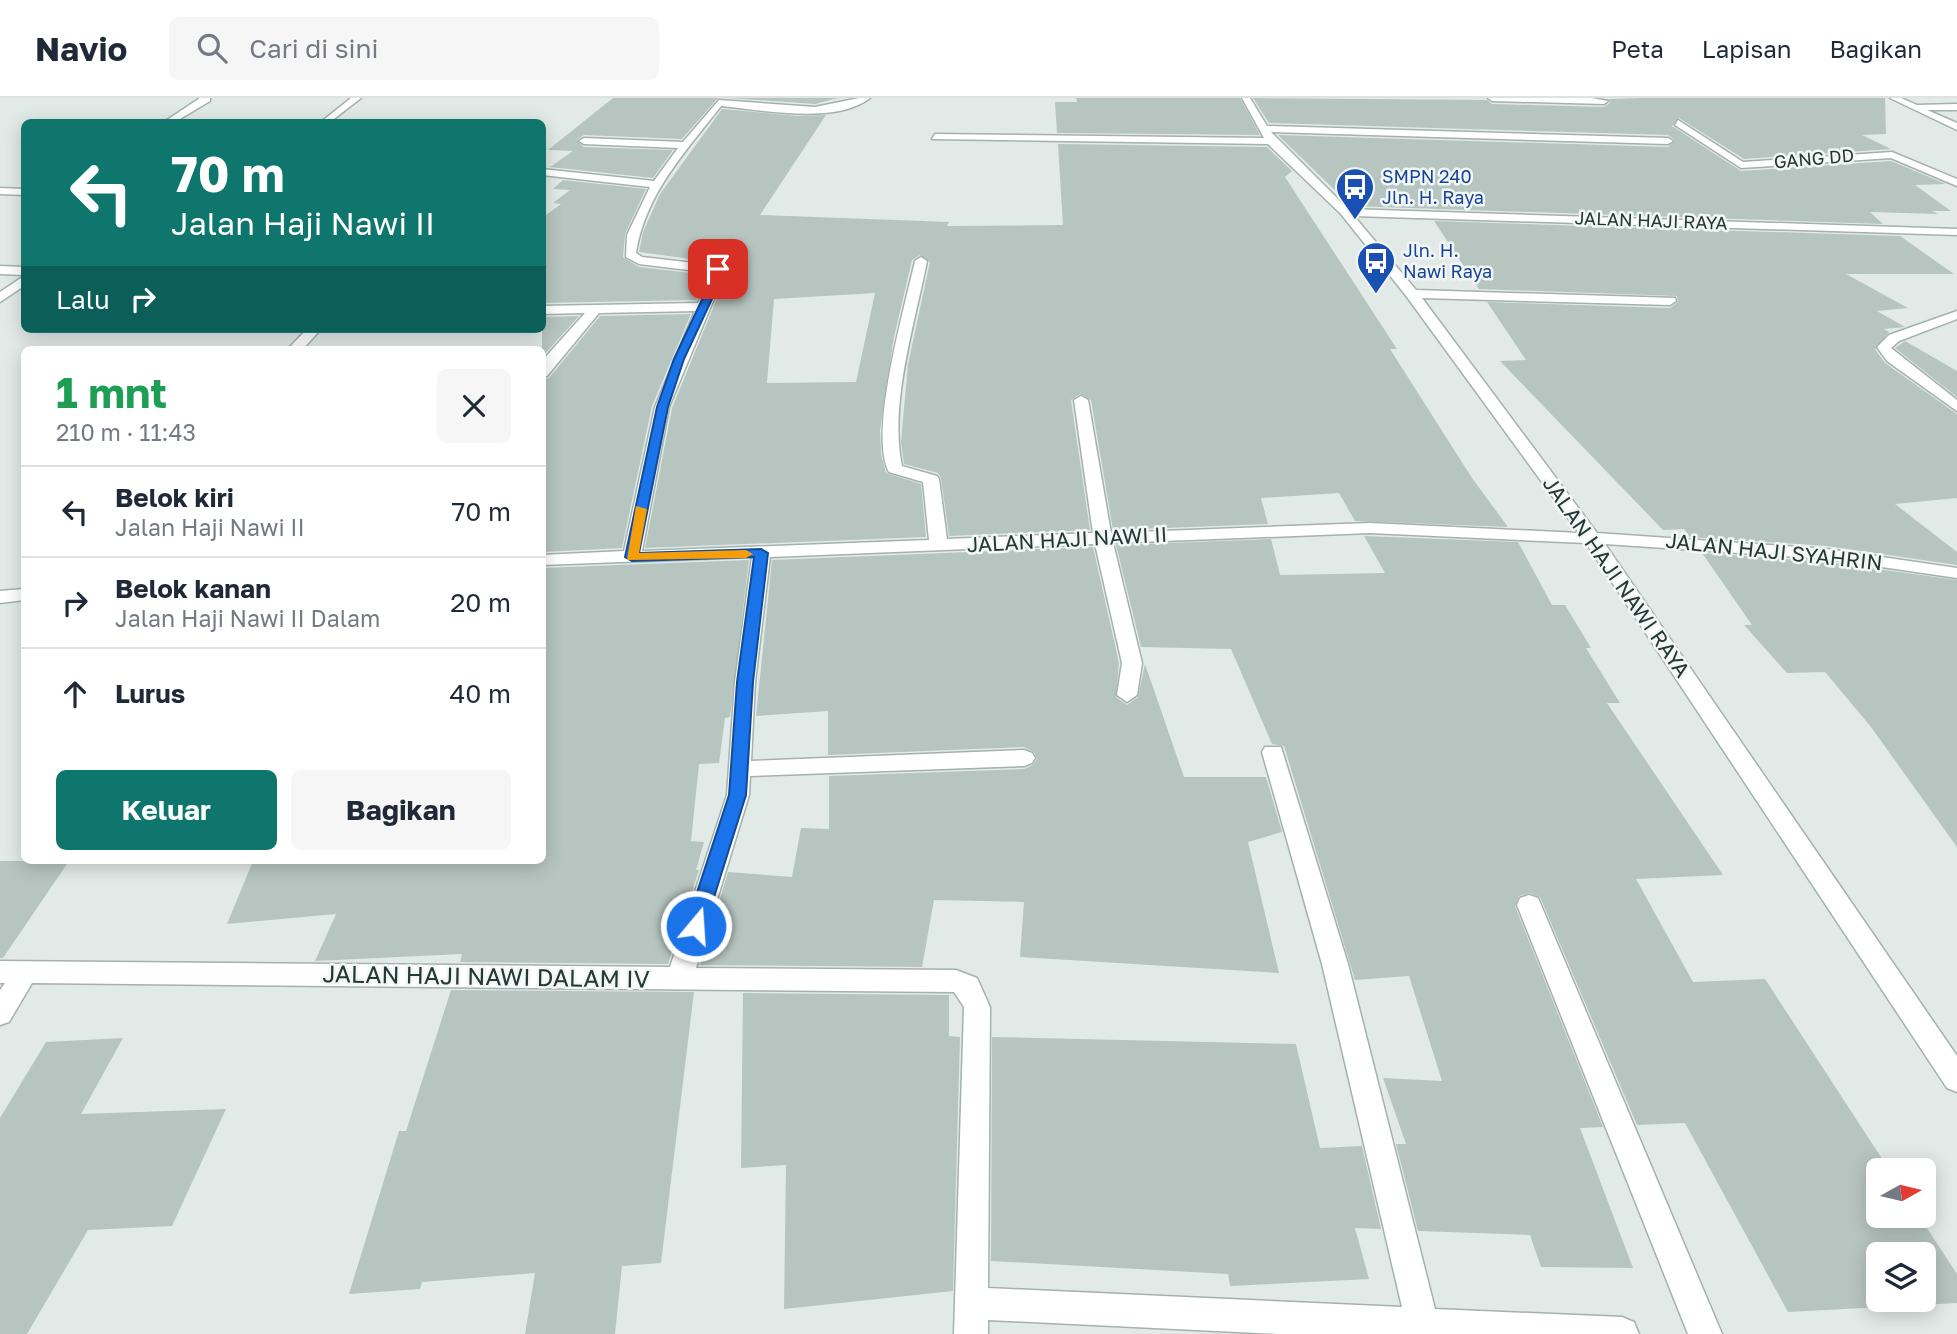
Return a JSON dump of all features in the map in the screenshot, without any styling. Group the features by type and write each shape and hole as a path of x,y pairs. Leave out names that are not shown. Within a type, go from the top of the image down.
{"street":[{"path":"174,119 206,101 203,100 206,98"},
{"path":"329,119 357,98"},
{"path":"704,102 830,110 852,107 866,98"},
{"name":"JALAN HAJI NAWI RAYA","path":"1247,98 1268,135 1345,212 1412,294 1591,537 1957,1079"},
{"path":"1492,98 1604,102"},
{"path":"1894,98 1957,127"},
{"path":"632,557 654,440 671,380 720,270 639,260 630,254 629,242 658,185 719,103"},
{"path":"1914,107 1957,107"},
{"name":"GANG DD","path":"1678,123 1741,165 1892,155 1957,183"},
{"path":"934,137 1268,135 1668,141"},
{"path":"584,141 687,145"},
{"path":"546,172 658,185"},
{"path":"3,192 21,185"},
{"path":"3,192 21,192"},
{"name":"JALAN HAJI RAYA","path":"1345,212 1957,232"},
{"path":"921,261 894,407 891,444 895,469 931,479 939,547"},
{"path":"0,271 21,271"},
{"path":"0,298 18,291"},
{"path":"1412,294 1670,301"},
{"path":"546,310 703,307"},
{"path":"546,367 558,350 580,332 594,310"},
{"path":"1957,315 1894,338 1885,344 1884,349 1957,407"},
{"path":"298,346 310,333"},
{"path":"1081,400 1103,539 1132,663 1127,695"},
{"name":"JALAN HAJI NAWI II","path":"546,560 939,547 1230,531 1370,528 1591,537"},
{"name":"JALAN HAJI SYAHRIN","path":"1591,537 1827,554 1957,573"},
{"path":"679,979 738,795 745,682 761,553"},
{"path":"0,597 21,595"},
{"path":"1273,752 1302,841 1342,987 1422,1322"},
{"path":"741,769 1024,758"},
{"path":"1529,905 1705,1334"},
{"path":"0,1014 12,972"},
{"name":"JALAN HAJI NAWI DALAM IV","path":"12,972 956,981 968,986 974,1000 977,1030 971,1318"},
{"path":"971,1318 1341,1327 1422,1322 1622,1334"}],"building":[{"path":"613,98 718,98 682,139 584,135 577,140 584,147 673,150 653,178 550,167 573,151 548,150"},
{"path":"728,98 838,98 815,104"},
{"path":"1076,98 1240,98 1260,135 1057,133 1055,102 1077,102"},
{"path":"1253,98 1487,100 1492,104 1604,107 1610,103 1609,99 1885,98 1886,134 1862,135 1891,149 1744,159 1679,118 1672,126 1741,171 1891,161 1946,184 1915,185 1951,211 1932,211 1938,214 1870,212 1883,224 1351,206 1278,135 1668,147 1675,140 1668,135 1269,123"},
{"path":"722,109 798,116 826,115 760,215 949,222 947,226 1063,225 1058,144 1267,147 1292,171 1285,177 1397,349 1390,349 1472,478 1508,527 1355,521 1339,493 1261,498 1268,524 1113,530 1091,400 1080,394 1071,400 1090,530 949,536 941,478 938,473 904,464 901,442 908,364 930,262 920,255 912,260 894,337 880,430 881,454 886,473 921,484 926,537 645,548 672,408 729,269 720,263 639,252 643,232 660,194","holes":["875,293 856,382 767,383 774,299"]},
{"path":"563,180 646,189 625,234 623,257 639,267 709,275 696,300 546,303 546,215 561,204 553,203 570,190 553,189"},
{"path":"1434,221 1900,236 1954,274 1846,274 1908,308 1877,311 1905,327 1884,329 1889,332 1875,349 1885,363 1957,414 1957,498 1895,504 1957,552 1957,565 1827,546 1690,537 1684,529 1663,530 1500,361 1526,360 1487,302 1670,308 1678,302 1677,296 1479,289"},
{"path":"691,314 652,406 622,548 546,552 546,379 600,316"},
{"path":"579,316 546,353 546,346 542,346 542,333 546,333 546,317"},
{"path":"1905,341 1957,371 1957,397 1895,348"},
{"path":"1364,536 1518,542 1552,605 1565,605 1591,648 1586,648 1620,703 1607,703 1723,875 1636,879 1693,982 1765,979 1882,1158 1866,1158 1866,1228 1927,1228 1957,1274 1957,1303 1936,1304 1936,1242 1866,1242 1866,1308 1788,1312 1685,1123 1637,1125 1540,897 1530,893 1519,896 1515,906 1603,1127 1580,1128 1633,1268 1541,1267 1530,1235 1418,1231 1396,1144 1406,1144 1383,1078 1442,1081 1409,976 1355,980 1284,746 1272,744 1231,649 1141,647 1116,545 1271,539 1280,575 1385,573"},
{"path":"1093,547 1119,663 1116,697 1127,705 1138,697 1145,664 1184,777 1266,777 1282,832 1248,842 1279,973 1020,957 1024,902 934,900 922,967 700,965 728,872 792,877 801,828 829,829 829,776 1024,769 1033,765 1037,759 1034,752 1024,747 828,755 828,711 756,716 772,560"},
{"path":"1702,553 1827,562 1957,580 1957,847 1871,727 1825,672 1787,673 1744,625 1752,625"},
{"path":"749,560 730,717 725,718 719,763 699,764 691,841 704,842 696,870 699,870 668,964 460,962 462,954 315,961 336,914 227,924 252,864 546,864 546,568"},
{"path":"0,861 67,864 3,958 0,958"},
{"path":"451,990 694,992 661,1263 622,1266 615,1334 525,1334 535,1273 422,1282 420,1289 349,1294 399,1131 406,1131"},
{"path":"743,993 949,995 949,1036 960,1037 953,1291 784,1309 786,1165 741,1168"},
{"path":"992,1037 1296,1044 1320,1148 1362,1146 1381,1229 1355,1228 1369,1279 1230,1286 1228,1274 991,1261"},
{"path":"123,1038 81,1114 226,1109 172,1226 88,1230 27,1334 0,1334 0,1118 46,1042"}],"slow traffic":[{"path":"641,509 632,557 746,554"}],"place":[{"name":"SMPN 240 Jln. H. Raya","path":"1355,221"},
{"name":"Jln. H. Nawi Raya","path":"1376,295"}],"route":[{"path":"696,926 738,795 745,682 761,553 632,557 662,407 679,359 720,271 718,269"}]}
